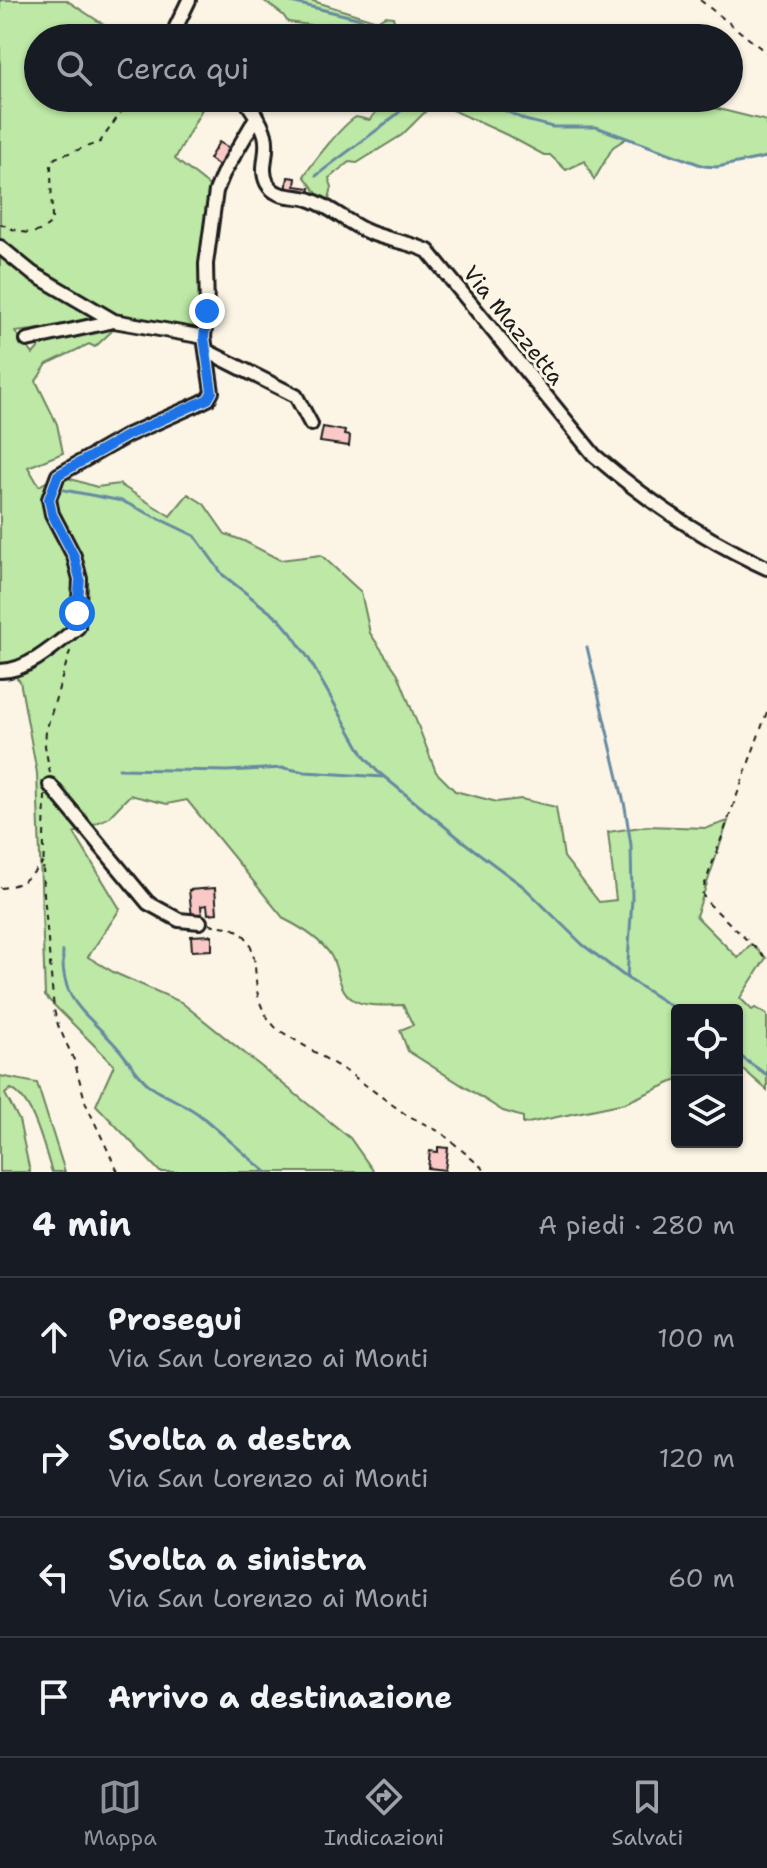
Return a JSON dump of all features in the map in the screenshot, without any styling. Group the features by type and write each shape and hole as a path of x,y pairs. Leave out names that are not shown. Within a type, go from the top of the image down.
{"street":[{"path":"177,24 189,0"},
{"path":"0,671 10,671 26,663 78,627 80,579 74,556 52,514 49,499 58,475 128,435 208,399 212,392 204,337 206,264 216,191 256,118 252,112"},
{"name":"Via Mazzetta","path":"256,118 265,132 267,145 263,171 274,192 307,199 327,207 366,231 410,242 428,251 594,455 624,481 704,534 767,568"},
{"path":"0,247 32,273 114,321 204,337"},
{"path":"27,340 114,321"},
{"path":"207,351 296,396 311,424"},
{"path":"50,785 148,903 179,920 200,922"}],"path":[{"path":"700,0 728,24"},
{"path":"743,36 767,53"},
{"path":"0,223 26,235 45,230 52,222 51,166 55,158 100,142 121,112"},
{"path":"78,627 46,731 50,785 45,796 44,861 48,957 58,1025 74,1060 86,1104 118,1172"},
{"path":"767,712 702,892 705,900 767,959"},
{"path":"0,888 16,886 27,880 44,861"},
{"path":"200,922 234,929 246,937 253,953 257,992 268,1020 277,1029 385,1096 405,1114 442,1133 487,1172"}],"green space":[{"path":"0,0 66,0 103,24 24,24 24,112 200,112 175,159 216,191 204,337 114,321 15,332 33,354 50,334 104,323 112,331 95,347 89,344 47,364 36,381 57,424 63,453 28,467 39,486 58,475 97,487 119,484 170,516 188,494 204,504 225,534 280,560 321,555 361,592 370,633 398,674 436,772 455,791 497,802 521,799 556,807 564,857 599,902 616,900 608,832 647,826 707,828 728,821 696,916 738,958 751,944 766,958 740,998 752,1010 755,1008 767,1015 767,1090 743,1069 743,1004 671,1004 671,1083 625,1103 523,1124 523,1117 503,1111 408,1051 400,1030 413,1025 403,1005 363,1004 347,995 326,949 284,919 187,800 167,804 130,795 108,818 74,833 120,909 88,957 115,973 181,1002 350,1138 374,1172 160,1172 96,1105 114,1065 45,996 37,773 20,681 10,671 0,670"},
{"path":"263,0 310,0 377,21 385,16 393,17 395,24 302,24 288,22"},
{"path":"425,112 402,135 357,163 349,162 329,178 332,187 327,207 314,201 316,192 304,176 350,121 356,117 370,120 375,113"},
{"path":"457,112 731,112 767,121 767,157 717,167 704,166 627,138 613,147 594,180 585,161 566,170 550,155 544,155"},
{"path":"0,1076 37,1083 65,1172 52,1172 32,1114 26,1103 11,1089 5,1094 19,1120 30,1172 0,1172"}],"building":[{"path":"219,142 231,149 220,166 209,159"},
{"path":"288,177 296,178 295,186 310,188 309,194 286,192"},
{"path":"323,427 345,431 344,435 350,436 349,446 320,442"},
{"path":"215,888 217,913 208,914 207,905 201,906 202,916 192,917 189,890"},
{"path":"212,935 212,950 192,951 191,936"},
{"path":"438,1147 448,1148 445,1170 428,1168 430,1151 438,1152"}],"waterway":[{"path":"283,0 361,19 368,24"},
{"path":"316,176 399,112"},
{"path":"508,112 553,127 596,127 704,166 717,167 767,157"},
{"path":"64,490 122,501 195,536 223,575 280,620 291,633 364,756 377,771 524,887 583,945 671,1006"},
{"path":"587,647 631,845 632,898 627,978"},
{"path":"119,769 227,771 284,768 384,777"},
{"path":"63,951 63,969 71,995 140,1076 155,1089 201,1116 266,1172"},
{"path":"743,1058 767,1075"}],"route":[{"path":"77,613 80,579 74,556 52,514 49,499 58,475 163,417 208,399 212,381 204,337 207,311"}]}
